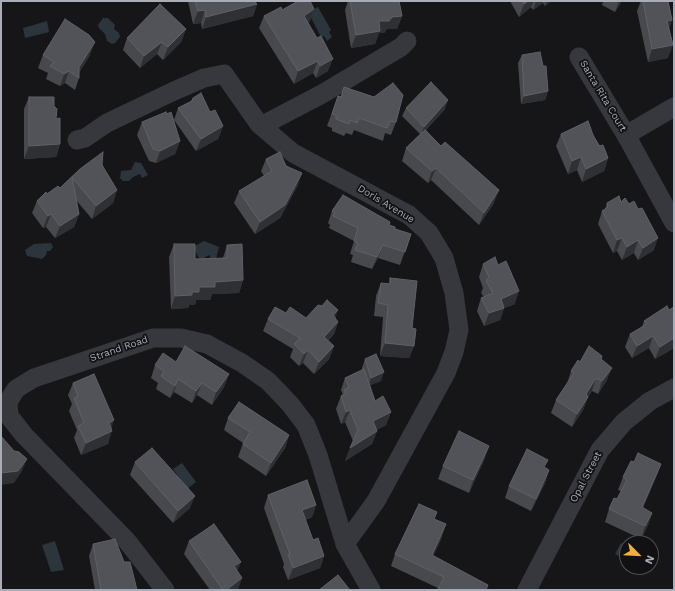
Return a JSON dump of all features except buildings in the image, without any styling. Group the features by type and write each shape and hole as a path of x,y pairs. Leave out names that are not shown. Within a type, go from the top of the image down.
{"street":[{"path":"261,126 401,47 407,41"},
{"name":"Santa Rita Court","path":"579,57 626,135 674,223"},
{"name":"Doris Avenue","path":"77,140 85,138 107,123 174,91 204,78 224,74 261,126 293,153 409,215 429,233 444,258 454,293 459,330 446,373 376,501 345,544"},
{"path":"626,135 674,107"},
{"name":"Strand Road","path":"165,590 127,541 24,435 9,416 8,402 16,388 34,378 153,338 181,338 207,344 242,363 268,381 290,404 306,425 318,455 345,544 371,590"},
{"name":"Opal Street","path":"527,590 600,450 624,422 650,401 674,388"}],"shaded area":[{"path":"318,7 331,30 329,32 332,37 327,41 324,36 321,37 308,12"},
{"path":"103,18 108,18 115,25 114,29 119,33 120,37 115,43 112,44 107,41 105,34 99,28 98,25"},
{"path":"47,21 49,32 25,38 23,28"},
{"path":"135,162 141,163 148,175 142,178 140,174 133,177 129,181 123,181 120,178 121,171 131,170"},
{"path":"204,241 219,247 216,259 212,260 209,255 202,259 199,258 195,251 195,246"},
{"path":"51,243 53,247 50,251 47,251 46,255 42,259 27,256 25,250 34,244"},
{"path":"182,463 196,482 187,489 173,469"},
{"path":"55,541 64,570 51,572 42,545"},
{"path":"619,547 619,556 615,554"}]}
